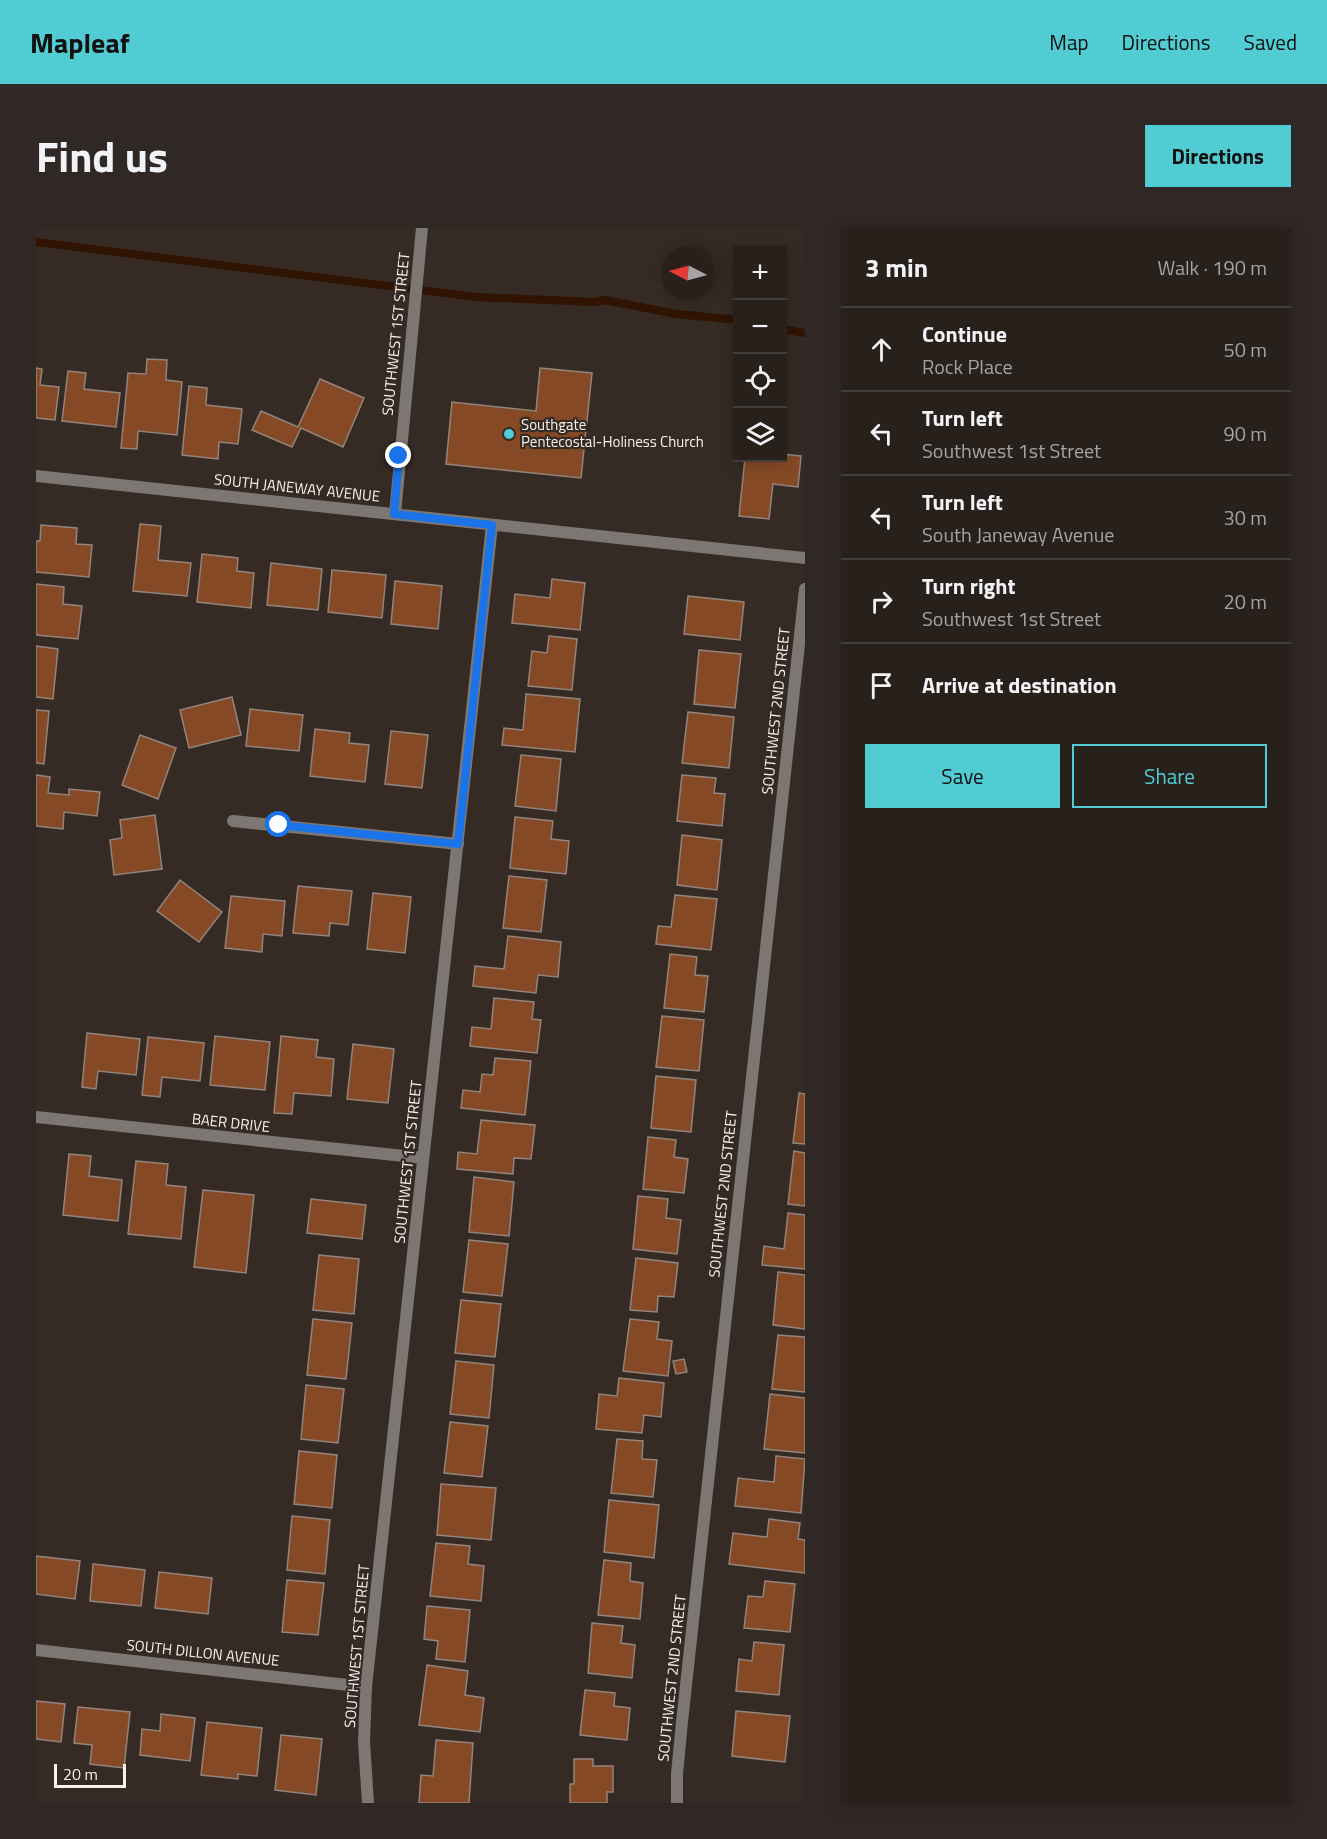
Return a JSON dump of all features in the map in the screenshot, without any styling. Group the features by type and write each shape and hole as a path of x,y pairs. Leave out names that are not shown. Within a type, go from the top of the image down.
{"street":[{"name":"SOUTHWEST 1ST STREET","path":"394,514 422,228"},
{"name":"SOUTH JANEWAY AVENUE","path":"36,476 805,558"},
{"name":"SOUTHWEST 1ST STREET","path":"368,1803 364,1742 366,1687 492,525"},
{"name":"SOUTHWEST 2ND STREET","path":"677,1803 677,1773 683,1710 805,589"},
{"path":"233,821 458,844"},
{"name":"BAER DRIVE","path":"36,1117 423,1158"},
{"name":"SOUTH DILLON AVENUE","path":"36,1650 366,1687"}],"building":[{"path":"147,359 167,360 166,380 182,382 177,435 138,431 137,449 121,448 128,373 146,374"},
{"path":"36,368 42,369 40,385 59,387 55,420 36,418"},
{"path":"540,368 592,373 581,478 446,464 452,402 536,411"},
{"path":"68,371 86,373 84,389 120,393 116,427 62,421"},
{"path":"320,379 364,398 343,447 301,428 292,447 252,430 261,411 298,427"},
{"path":"189,386 207,388 206,405 242,409 238,444 219,442 218,459 182,455"},
{"path":"787,455 801,456 798,487 773,484 769,519 739,516 745,462 787,462"},
{"path":"140,524 161,526 158,560 191,563 187,596 133,591"},
{"path":"41,525 77,528 76,544 92,545 89,577 36,572 36,541 40,541"},
{"path":"202,554 238,558 237,571 254,573 251,608 197,602"},
{"path":"271,563 322,569 318,610 267,605"},
{"path":"332,570 386,575 382,618 328,612"},
{"path":"552,579 585,583 580,630 512,623 515,594 550,598"},
{"path":"395,581 442,586 438,629 391,624"},
{"path":"36,584 64,587 63,604 82,606 78,639 36,635"},
{"path":"688,596 744,602 740,640 684,634"},
{"path":"549,636 577,639 572,690 528,686 532,651 547,653"},
{"path":"36,646 58,649 53,699 36,697"},
{"path":"699,650 741,654 735,708 694,704"},
{"path":"526,694 580,699 575,752 502,745 504,728 523,730"},
{"path":"232,697 241,735 189,748 180,710"},
{"path":"250,709 303,715 299,751 246,746"},
{"path":"36,710 49,711 44,764 36,763"},
{"path":"688,712 734,717 729,768 682,763"},
{"path":"315,729 350,733 349,743 369,745 365,782 310,776"},
{"path":"391,731 428,735 422,788 385,784"},
{"path":"140,735 176,748 158,799 122,785"},
{"path":"521,755 561,759 556,811 515,806"},
{"path":"36,775 50,777 48,793 69,795 69,789 100,792 97,816 64,812 63,829 36,826"},
{"path":"682,775 716,778 714,793 725,794 722,826 677,821"},
{"path":"155,815 162,869 114,875 110,840 122,838 120,820"},
{"path":"515,817 553,821 551,839 569,841 566,874 510,868"},
{"path":"682,835 722,840 717,890 677,885"},
{"path":"509,876 547,880 541,932 503,928"},
{"path":"180,880 222,912 199,942 157,911"},
{"path":"298,886 352,891 348,925 330,923 329,936 293,933"},
{"path":"373,893 411,897 405,953 367,949"},
{"path":"675,895 717,899 711,950 656,944 658,926 671,927"},
{"path":"231,896 285,901 282,936 263,934 262,952 225,948"},
{"path":"508,936 561,942 558,977 538,975 536,993 473,986 475,966 504,969"},
{"path":"670,954 697,957 695,975 708,976 704,1012 664,1008"},
{"path":"494,998 534,1002 532,1019 541,1020 537,1053 470,1046 472,1027 491,1029"},
{"path":"662,1016 704,1020 699,1071 656,1067"},
{"path":"87,1033 140,1039 136,1075 98,1071 96,1089 82,1087"},
{"path":"215,1036 270,1042 265,1090 210,1085"},
{"path":"281,1036 318,1040 316,1057 334,1059 331,1096 294,1093 292,1114 274,1113"},
{"path":"148,1037 204,1043 200,1081 162,1077 160,1097 142,1095"},
{"path":"353,1044 394,1049 388,1103 347,1099"},
{"path":"495,1058 531,1061 525,1115 461,1108 463,1090 480,1092 482,1074 493,1075"},
{"path":"656,1076 696,1080 691,1132 651,1128"},
{"path":"799,1093 805,1094 805,1144 793,1143"},
{"path":"481,1120 535,1125 531,1159 514,1158 513,1174 457,1169 458,1152 477,1154"},
{"path":"648,1137 676,1140 674,1157 688,1159 684,1193 643,1189"},
{"path":"794,1151 805,1153 805,1206 788,1204"},
{"path":"69,1154 91,1156 89,1176 122,1180 118,1221 63,1215"},
{"path":"136,1161 168,1164 166,1185 186,1187 181,1239 128,1234"},
{"path":"474,1177 514,1182 509,1236 469,1232"},
{"path":"203,1190 254,1195 246,1273 194,1267"},
{"path":"638,1196 668,1199 666,1218 681,1220 677,1254 633,1249"},
{"path":"311,1199 366,1205 362,1239 307,1233"},
{"path":"788,1213 805,1215 805,1269 762,1265 764,1246 784,1249"},
{"path":"469,1240 508,1244 502,1296 463,1292"},
{"path":"319,1255 359,1259 354,1314 313,1310"},
{"path":"636,1258 678,1263 674,1297 658,1296 657,1312 630,1310"},
{"path":"778,1272 805,1275 805,1329 773,1325"},
{"path":"461,1300 501,1304 495,1357 455,1353"},
{"path":"313,1319 352,1323 346,1379 307,1375"},
{"path":"630,1319 659,1322 657,1339 672,1341 668,1376 623,1371"},
{"path":"778,1335 805,1337 805,1392 772,1389"},
{"path":"684,1359 687,1372 676,1374 673,1361"},
{"path":"456,1361 494,1365 489,1418 450,1414"},
{"path":"619,1378 664,1383 661,1417 644,1415 642,1433 596,1429 599,1394 617,1396"},
{"path":"306,1385 344,1389 338,1443 301,1439"},
{"path":"770,1394 805,1398 805,1453 764,1449"},
{"path":"450,1422 488,1426 482,1477 444,1473"},
{"path":"617,1439 643,1441 642,1459 657,1460 653,1497 611,1493"},
{"path":"299,1451 337,1455 332,1508 294,1504"},
{"path":"776,1456 805,1459 801,1513 735,1506 738,1478 774,1482"},
{"path":"441,1484 496,1488 491,1540 437,1535"},
{"path":"609,1500 659,1505 654,1558 604,1552"},
{"path":"292,1516 330,1520 325,1574 287,1570"},
{"path":"769,1519 800,1523 798,1539 805,1540 805,1573 729,1564 733,1533 767,1537"},
{"path":"436,1543 470,1546 468,1564 484,1566 481,1601 430,1596"},
{"path":"36,1556 80,1561 75,1599 36,1594"},
{"path":"604,1560 631,1563 630,1581 643,1583 640,1619 598,1615"},
{"path":"93,1564 145,1570 141,1606 90,1601"},
{"path":"159,1572 212,1578 208,1614 155,1608"},
{"path":"287,1580 324,1583 318,1635 282,1632"},
{"path":"765,1581 795,1584 790,1632 744,1628 748,1596 763,1597"},
{"path":"427,1606 470,1610 465,1662 436,1659 438,1641 424,1639"},
{"path":"592,1623 623,1626 621,1643 635,1645 632,1678 588,1673"},
{"path":"754,1642 784,1645 779,1695 736,1691 739,1659 752,1661"},
{"path":"427,1665 468,1671 465,1695 484,1698 480,1732 419,1725"},
{"path":"585,1690 615,1693 614,1706 630,1708 627,1740 580,1735"},
{"path":"36,1701 65,1704 61,1742 36,1739"},
{"path":"78,1707 130,1712 124,1768 90,1764 92,1745 74,1743"},
{"path":"736,1711 790,1716 785,1762 732,1756"},
{"path":"161,1714 195,1718 190,1761 140,1755 142,1729 160,1731"},
{"path":"207,1722 262,1728 257,1776 238,1774 238,1779 201,1775"},
{"path":"281,1735 322,1739 316,1795 275,1790"},
{"path":"436,1740 473,1743 469,1803 419,1803 421,1775 433,1776"},
{"path":"574,1759 593,1759 593,1766 613,1766 613,1792 607,1792 607,1803 570,1803 570,1784 574,1784"}],"waterway":[{"path":"36,242 476,297 595,302 605,300 676,314 733,320"},
{"path":"787,330 805,333"}],"place":[{"name":"Southgate Pentecostal-Holiness Church","path":"509,434"}],"route":[{"path":"279,825 458,844 492,525 394,514 399,456"}]}
